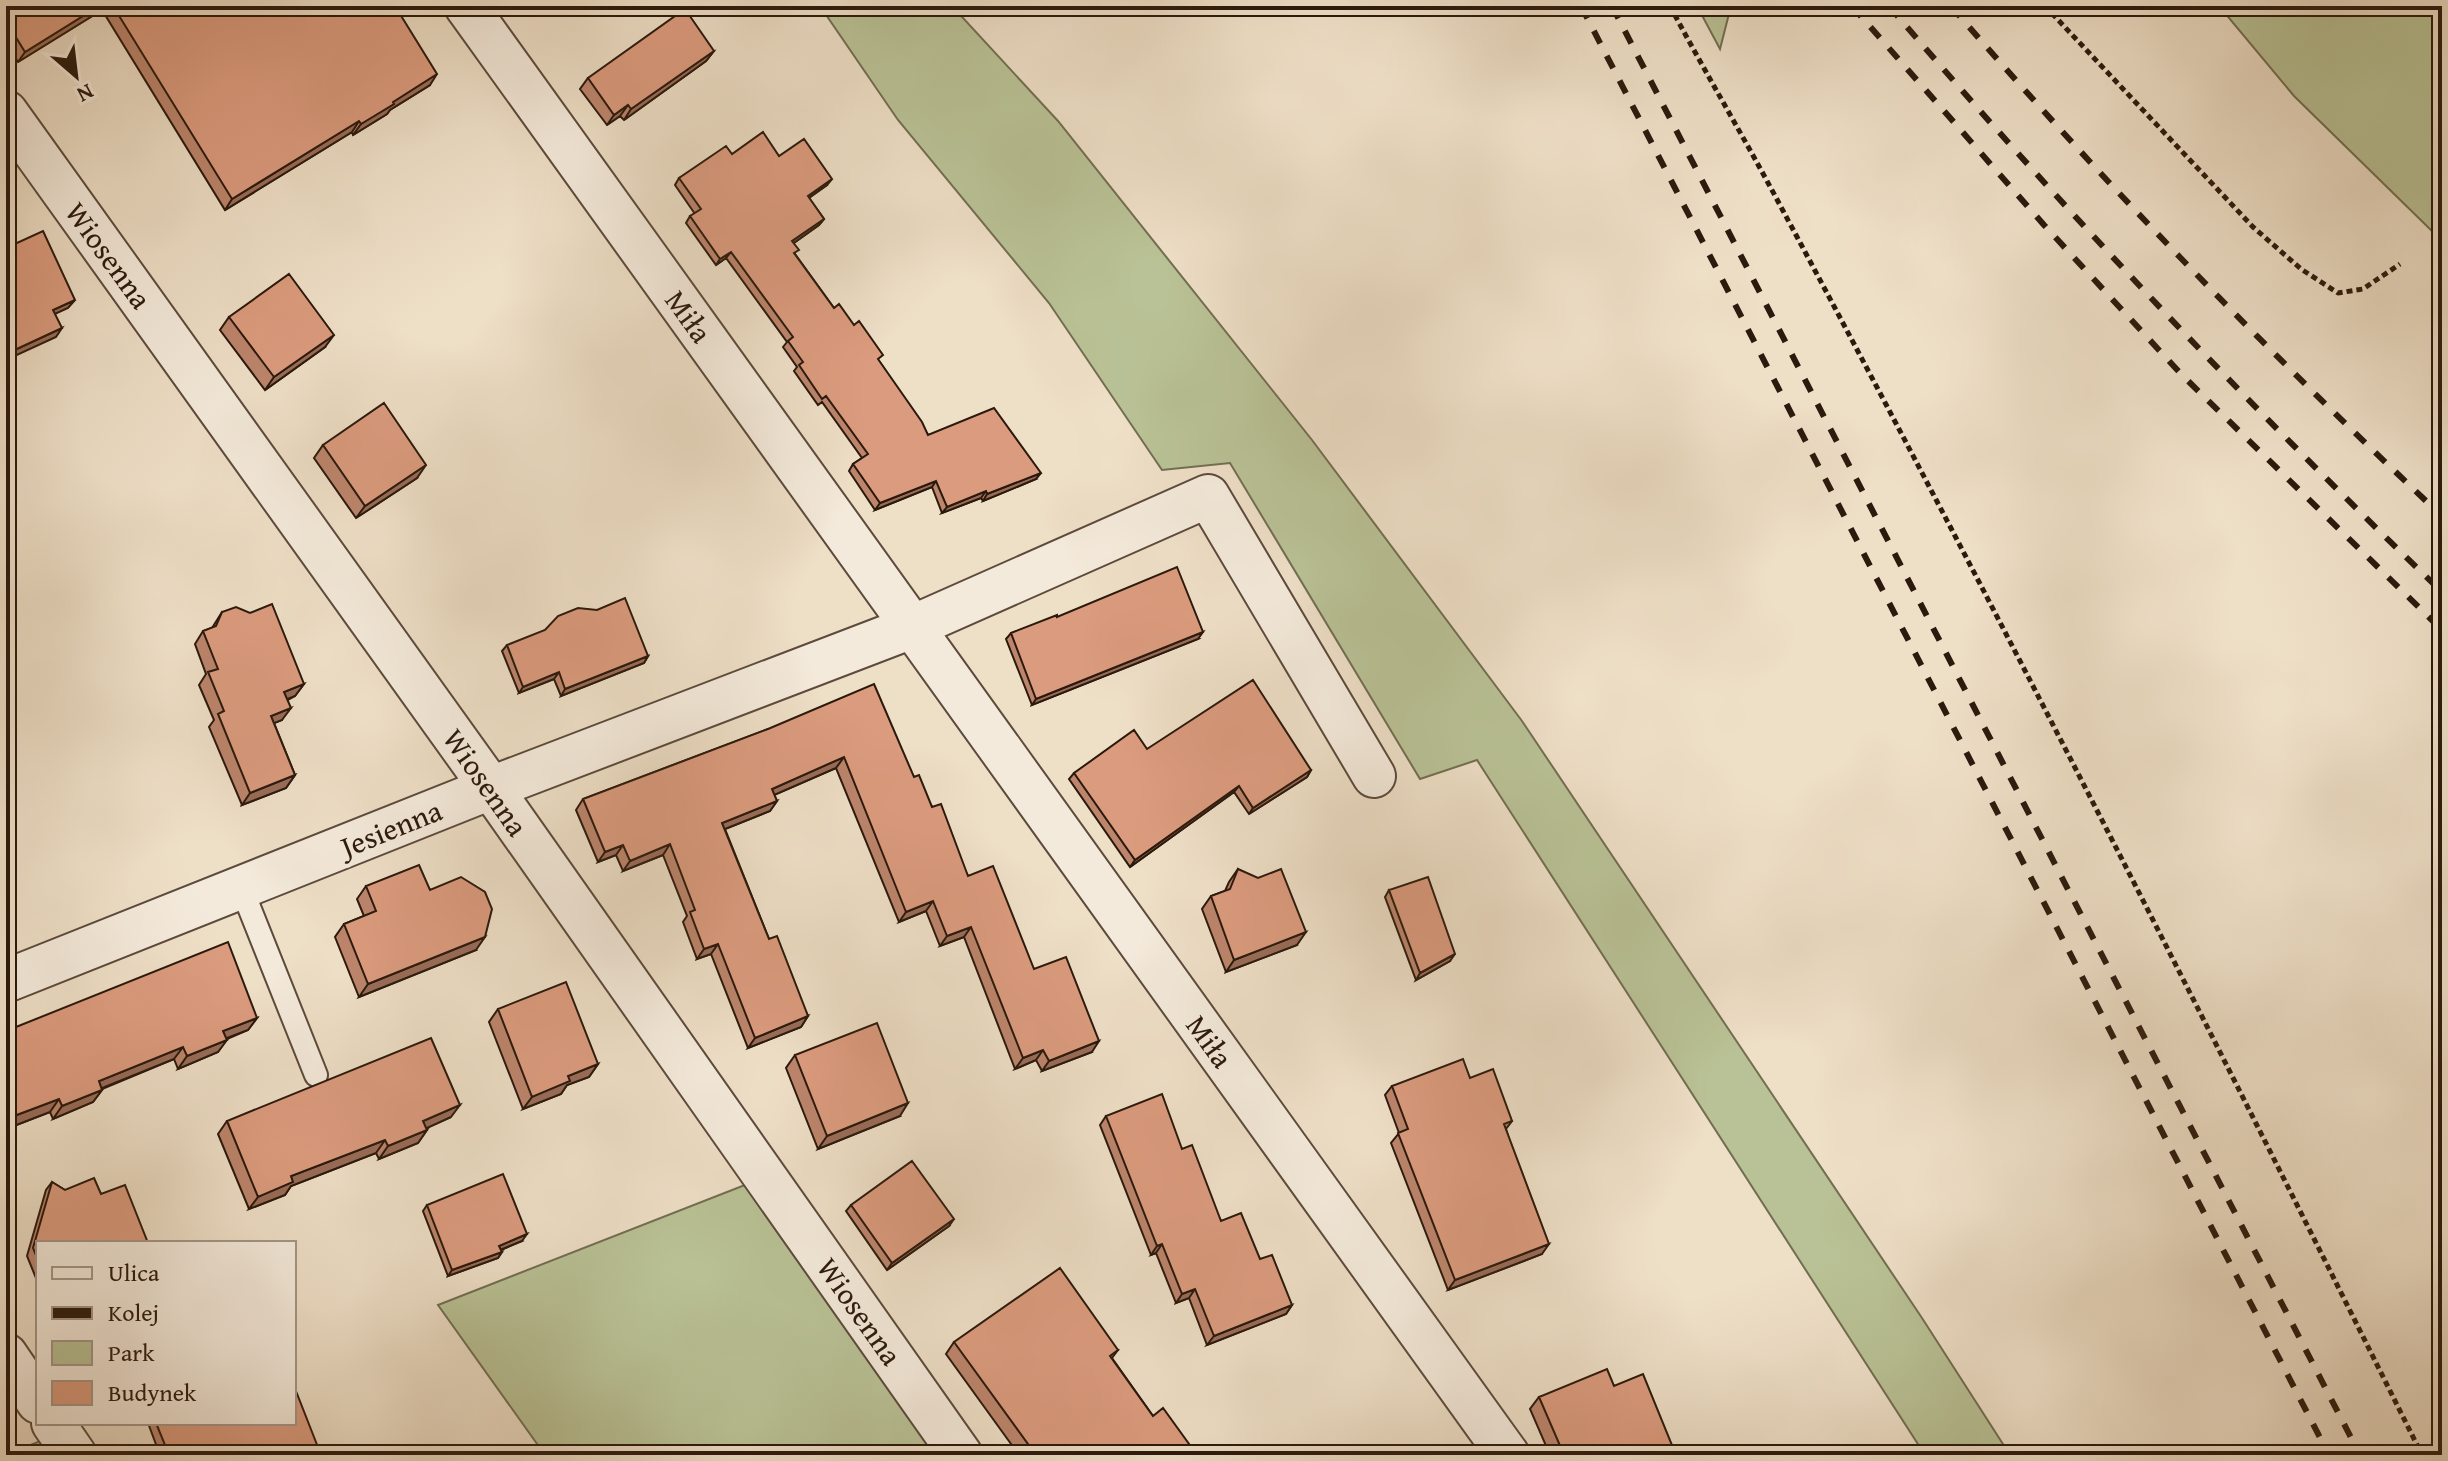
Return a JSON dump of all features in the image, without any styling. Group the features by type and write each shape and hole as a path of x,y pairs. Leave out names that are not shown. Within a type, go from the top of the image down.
{"street":[{"name":"Miła","path":"466,6 1508,1455"},
{"name":"Wiosenna","path":"6,112 491,788 961,1455"},
{"path":"912,627 1208,496 1374,776"},
{"name":"Jesienna","path":"6,981 491,788 912,627"},
{"path":"6,1355 36,1399"},
{"path":"54,1425 75,1455"}],"lane":[{"path":"241,887 316,1075"}],"path":[{"path":"1670,6 1779,203 2178,967 2422,1455"},
{"path":"2045,6 2253,227 2301,269 2338,293 2363,289 2400,264"}],"green space":[{"path":"820,6 952,6 1058,121 1312,440 1522,721 1922,1318 2010,1455 1925,1455 1477,760 1420,779 1230,463 1162,470 1049,303 898,120"},
{"path":"1697,6 1731,6 1720,49"},
{"path":"2219,6 2442,6 2442,231 2436,235 2294,96"},
{"path":"750,1183 944,1455 545,1455 438,1305"},
{"path":"60,1433 75,1455 6,1455"}],"building":[{"path":"26,6 99,6 25,52 6,18"},
{"path":"113,6 395,6 437,74 394,104 361,124 359,121 232,199"},
{"path":"685,9 714,51 631,109 628,105 614,115 588,78"},
{"path":"763,132 779,156 804,139 832,179 808,196 824,219 792,241 799,250 794,253 834,308 839,304 854,325 859,321 883,355 878,359 928,435 994,408 1041,473 947,507 936,481 880,503 853,464 868,454 826,396 822,399 799,365 803,362 788,341 793,337 731,252 720,259 690,216 701,209 679,178 726,146 732,154"},
{"path":"43,231 75,300 53,310 62,328 6,354 6,248"},
{"path":"289,274 334,335 274,377 229,317"},
{"path":"384,403 426,465 365,506 323,445"},
{"path":"1177,567 1203,632 1036,699 1011,633"},
{"path":"625,598 648,656 565,689 559,672 523,687 507,645 545,630 558,616 578,608 597,610"},
{"path":"272,604 304,684 284,692 291,708 271,716 295,775 250,793 218,714 224,711 208,672 218,669 203,631 216,626 222,612 236,607 250,613"},
{"path":"1253,680 1311,770 1253,808 1239,786 1135,860 1074,773 1134,730 1147,749"},
{"path":"874,684 914,777 919,775 932,807 941,804 968,876 993,866 1034,969 1066,957 1099,1041 1049,1061 1043,1050 1023,1058 971,927 947,936 933,901 906,912 844,757 772,789 777,801 722,823 769,939 777,936 808,1016 755,1038 718,944 704,949 690,912 695,910 670,844 630,861 623,845 605,852 583,799 768,729"},
{"path":"419,865 430,890 461,877 485,892 492,909 485,937 368,984 344,924 376,911 366,886"},
{"path":"1238,869 1258,878 1281,869 1306,932 1234,960 1211,896 1230,889"},
{"path":"1428,877 1455,954 1420,973 1389,890"},
{"path":"228,942 257,1018 223,1031 227,1040 187,1056 183,1047 99,1081 102,1090 62,1106 59,1099 6,1119 6,1031"},
{"path":"566,982 598,1064 568,1076 570,1081 532,1097 498,1009"},
{"path":"877,1023 908,1103 827,1136 795,1055"},
{"path":"431,1038 460,1105 423,1121 427,1130 388,1146 385,1140 291,1176 293,1182 258,1197 227,1121"},
{"path":"1463,1059 1470,1078 1493,1069 1512,1121 1504,1124 1549,1244 1455,1280 1398,1133 1408,1129 1392,1086"},
{"path":"1162,1094 1182,1149 1192,1145 1221,1221 1241,1213 1260,1259 1272,1255 1292,1305 1214,1336 1195,1289 1182,1294 1162,1244 1157,1246 1106,1116"},
{"path":"912,1161 954,1219 892,1263 851,1205"},
{"path":"503,1174 527,1234 499,1246 502,1252 452,1270 427,1205"},
{"path":"94,1178 101,1194 125,1185 147,1241 36,1241 36,1255 33,1248 52,1182 65,1190"},
{"path":"1060,1268 1118,1350 1110,1356 1153,1416 1163,1408 1197,1455 1036,1455 954,1342"},
{"path":"1607,1369 1614,1386 1643,1374 1676,1455 1564,1455 1539,1397"},
{"path":"296,1391 321,1455 169,1455 157,1425 296,1425"}],"railway":[{"path":"1581,6 2329,1455"},
{"path":"1612,6 2360,1455"},
{"path":"1852,6 2044,225 2181,374 2442,630"},
{"path":"1889,6 2022,158 2158,306 2442,592"},
{"path":"1951,6 2068,138 2190,267 2314,393 2442,516"}]}
